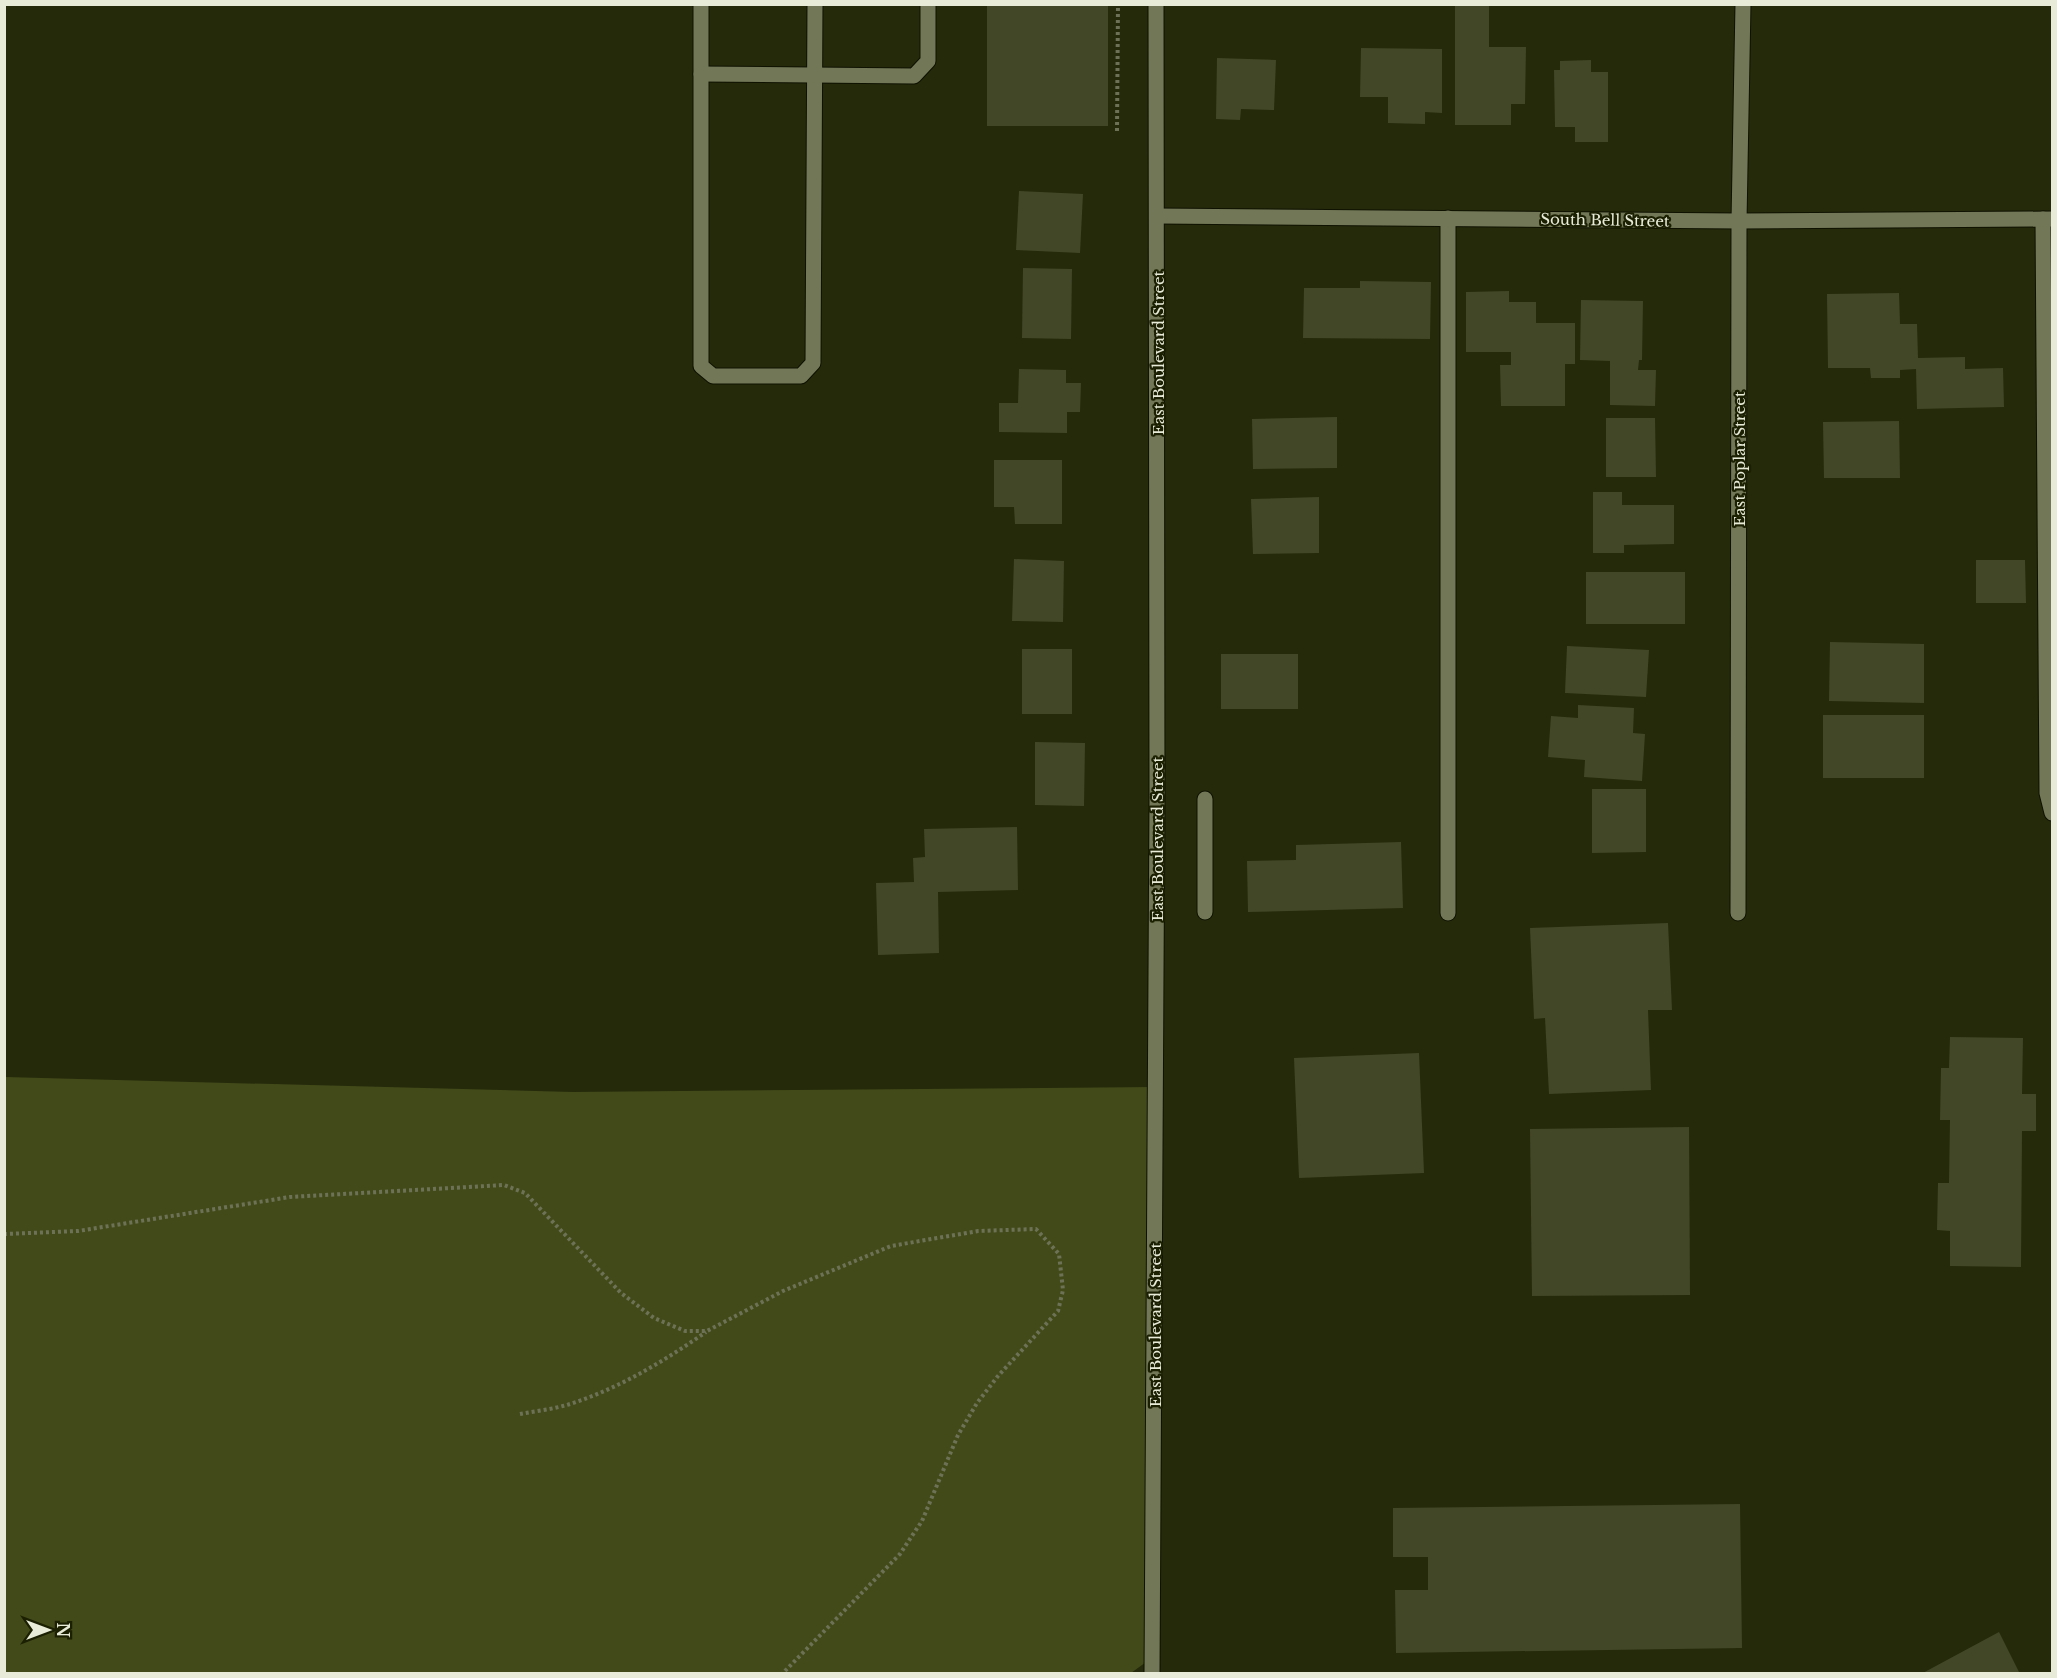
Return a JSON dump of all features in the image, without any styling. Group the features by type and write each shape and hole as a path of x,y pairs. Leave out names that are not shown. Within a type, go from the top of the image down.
{"street":[{"path":"701,4 701,366 713,376 801,376 813,363 815,4"},
{"path":"701,75 914,76 928,62 928,4"},
{"name":"East Boulevard Street","path":"1152,1674 1158,216 1156,4"},
{"name":"East Poplar Street","path":"1738,913 1739,221 1743,4"},
{"name":"South Bell Street","path":"1158,216 1739,221 2048,219"},
{"path":"1448,218 1448,913"},
{"path":"2048,219 2047,793 2052,813"},
{"path":"1205,800 1205,912"}],"path":[{"path":"1117,131 1118,4"},
{"path":"4,1234 78,1231 290,1197 504,1185 525,1193 621,1293 654,1318 685,1331 707,1331"},
{"path":"520,1414 569,1404 611,1388 660,1363 707,1331 783,1291 891,1246 978,1231 1036,1229 1059,1254 1063,1290 1058,1311 998,1376 977,1403 958,1435 922,1521 900,1554 782,1674"}],"green space":[{"path":"5,1077 572,1092 1156,1087 1153,1657 1131,1673 5,1673"}],"building":[{"path":"987,4 1108,4 1108,126 987,126"},
{"path":"1455,4 1489,4 1489,47 1526,47 1525,104 1511,104 1511,125 1455,125"},
{"path":"1361,48 1442,49 1442,113 1425,112 1425,124 1388,123 1388,97 1360,97"},
{"path":"1217,58 1276,60 1274,110 1241,109 1240,120 1216,119"},
{"path":"1591,60 1591,72 1608,72 1608,142 1575,142 1575,127 1555,127 1554,70 1560,70 1560,61"},
{"path":"1019,191 1083,194 1080,253 1016,250"},
{"path":"1023,268 1072,269 1071,339 1022,338"},
{"path":"1360,281 1431,282 1430,339 1303,338 1304,288 1360,288"},
{"path":"1509,291 1509,302 1536,302 1536,323 1575,323 1575,364 1565,364 1565,406 1501,406 1500,365 1511,365 1511,352 1466,352 1466,292"},
{"path":"1899,293 1900,324 1917,324 1918,358 1965,357 1965,369 2003,368 2004,407 1917,409 1916,369 1900,370 1900,378 1871,378 1870,368 1828,368 1827,294"},
{"path":"1581,300 1643,301 1642,360 1639,360 1638,370 1656,370 1655,406 1610,405 1610,361 1580,360"},
{"path":"1019,369 1066,370 1066,383 1081,383 1080,412 1067,412 1067,433 999,432 999,403 1018,403"},
{"path":"1337,417 1337,468 1253,469 1252,419"},
{"path":"1606,418 1655,418 1656,477 1606,477"},
{"path":"1899,421 1900,478 1824,478 1823,422"},
{"path":"994,460 1062,460 1062,524 1015,524 1014,507 994,507"},
{"path":"1593,492 1622,492 1622,505 1674,505 1674,544 1624,545 1624,553 1593,553"},
{"path":"1319,497 1319,553 1253,554 1251,499"},
{"path":"1014,559 1064,561 1063,622 1012,621"},
{"path":"1976,560 2025,560 2026,603 1976,603"},
{"path":"1586,572 1685,572 1685,624 1586,624"},
{"path":"1830,642 1924,644 1924,703 1829,701"},
{"path":"1567,646 1649,650 1646,697 1565,693"},
{"path":"1022,649 1072,649 1072,714 1022,714"},
{"path":"1221,654 1298,654 1298,709 1221,709"},
{"path":"1578,705 1634,708 1633,733 1645,734 1642,781 1584,777 1585,760 1548,757 1551,716 1578,718"},
{"path":"1823,715 1924,715 1924,778 1823,778"},
{"path":"1035,742 1085,743 1084,806 1035,805"},
{"path":"1592,789 1646,789 1646,852 1592,853"},
{"path":"1017,827 1018,890 938,892 939,953 878,955 876,883 914,882 913,858 925,857 924,829"},
{"path":"1401,842 1403,908 1248,912 1247,861 1296,860 1296,845"},
{"path":"1668,923 1672,1010 1648,1010 1651,1090 1549,1094 1545,1018 1534,1019 1530,928"},
{"path":"1950,1037 2023,1038 2022,1094 2036,1094 2036,1131 2022,1131 2021,1267 1950,1266 1950,1231 1937,1230 1938,1183 1949,1183 1950,1120 1940,1120 1941,1068 1949,1068"},
{"path":"1419,1053 1424,1173 1299,1178 1294,1058"},
{"path":"1689,1127 1690,1295 1532,1296 1530,1129"},
{"path":"1740,1504 1742,1648 1396,1653 1395,1590 1428,1590 1428,1557 1393,1557 1393,1508"},
{"path":"1999,1632 2020,1674 1921,1674"}]}
